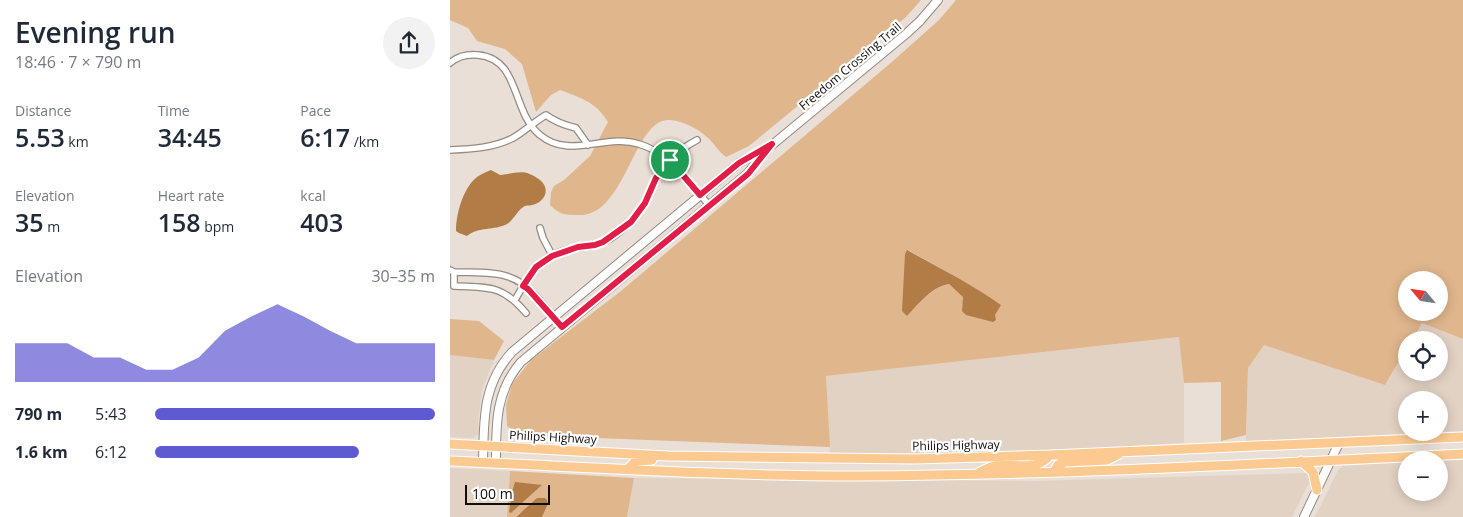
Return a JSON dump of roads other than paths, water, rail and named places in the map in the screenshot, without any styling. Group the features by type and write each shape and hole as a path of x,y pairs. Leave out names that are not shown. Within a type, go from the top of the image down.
{"main road":[{"name":"Philips Highway","path":"450,444 668,456 854,459 1050,455 1463,437"},
{"path":"1054,472 1058,465 1065,462 1107,460 1124,452"},
{"path":"450,461 691,472 854,476 1054,472 1463,454"},
{"path":"975,474 992,467 1034,466 1046,460 1050,455"},
{"path":"628,469 636,461 656,460 668,456"},
{"path":"854,459 854,476"},
{"path":"1300,462 1313,472 1317,490"}],"street":[{"name":"Freedom Crossing Trail","path":"483,462 485,407 493,380 501,364 512,352 739,163 772,144 906,34 938,0"},
{"path":"450,63 458,58 475,54 492,58 497,61 511,78 522,112 530,126 540,135 558,144 570,147 609,141 640,144 670,160 709,205"},
{"path":"450,150 488,147 513,138 546,115 558,123 576,128 588,145"},
{"path":"515,300 536,267 552,256 578,247 603,242 625,227 639,212 656,178 670,160 680,150 697,140"},
{"name":"Freedom Crossing Trail","path":"496,463 499,402 504,385 521,362 748,174 772,144"},
{"path":"540,228 552,256"},
{"path":"526,313 508,294 498,290 454,286 452,271 498,274 514,279 562,327"},
{"path":"493,380 504,385"},
{"path":"1304,517 1339,443"}]}
